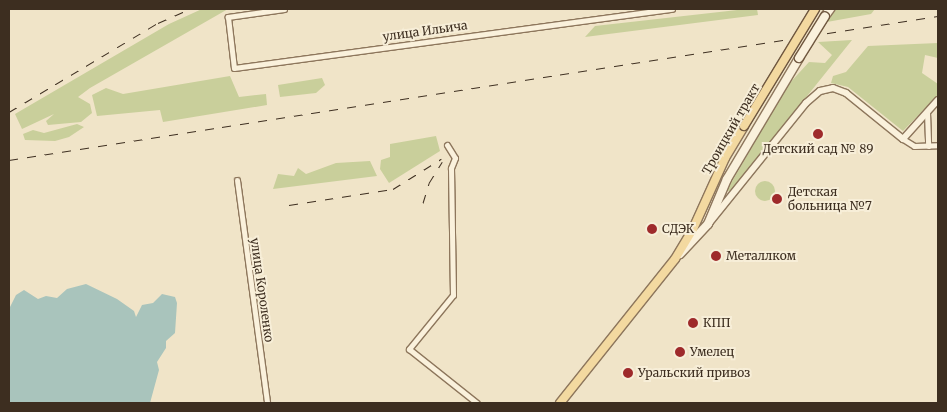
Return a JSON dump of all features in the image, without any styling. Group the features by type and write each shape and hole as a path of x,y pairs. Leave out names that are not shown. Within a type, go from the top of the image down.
{"main road":[{"name":"Троицкий тракт","path":"560,403 675,259 693,229 725,158 815,9"},
{"path":"675,259 708,224 718,199 827,12"}],"street":[{"path":"257,9 284,9"},
{"name":"улица Ильича","path":"257,9 228,16 232,64 239,70 410,42 672,9"},
{"path":"708,224 727,205 806,103 820,92 833,88 846,93 914,146 938,145"},
{"path":"903,138 938,100"},
{"path":"927,112 928,146"},
{"path":"447,146 455,158 451,168 453,295 410,349 477,403"},
{"name":"улица Короленко","path":"236,180 267,403"},
{"path":"718,199 720,204 727,205"}],"green space":[{"path":"202,9 228,9 90,88 78,97 90,104 92,113 81,122 48,125 46,121 54,114 22,129 15,114 169,24"},
{"path":"757,9 758,15 585,37 595,26"},
{"path":"834,9 875,9 871,14 827,22"},
{"path":"852,40 730,192 727,190 788,85 809,62 825,63 832,55 818,42"},
{"path":"938,43 938,58 925,55 922,73 938,84 938,95 903,131 848,87 831,83 833,76 846,72 868,46"},
{"path":"230,76 239,97 266,94 267,105 163,122 160,110 97,116 92,95 106,88 123,94"},
{"path":"322,78 325,85 316,93 280,97 278,85"},
{"path":"77,124 84,127 69,137 55,141 25,140 23,134 33,130 44,133"},
{"path":"436,136 440,151 389,183 380,169 381,160 390,157 390,144"},
{"path":"370,161 377,176 273,189 278,174 294,176 298,168 306,174 336,163"},
{"path":"765,181 772,184 775,191 772,198 765,201 758,198 755,191 758,184"}],"water":[{"path":"86,284 117,299 134,311 136,317 142,305 153,303 162,294 175,297 177,303 175,333 166,341 166,348 157,362 159,370 150,403 9,403 9,309 16,295 24,290 38,299 46,296 57,298 67,289"}],"railway":[{"path":"9,112 158,23 189,9"},
{"path":"9,160 938,16"},
{"path":"289,205 393,189 441,159"},
{"path":"423,203 429,183 442,162"}],"place":[{"name":"Детский сад № 89","path":"818,134"},
{"name":"Детская больница №7","path":"777,199"},
{"name":"СДЭК","path":"652,229"},
{"name":"Металлком","path":"716,256"},
{"name":"КПП","path":"693,323"},
{"name":"Умелец","path":"680,352"},
{"name":"Уральский привоз","path":"628,373"}]}
